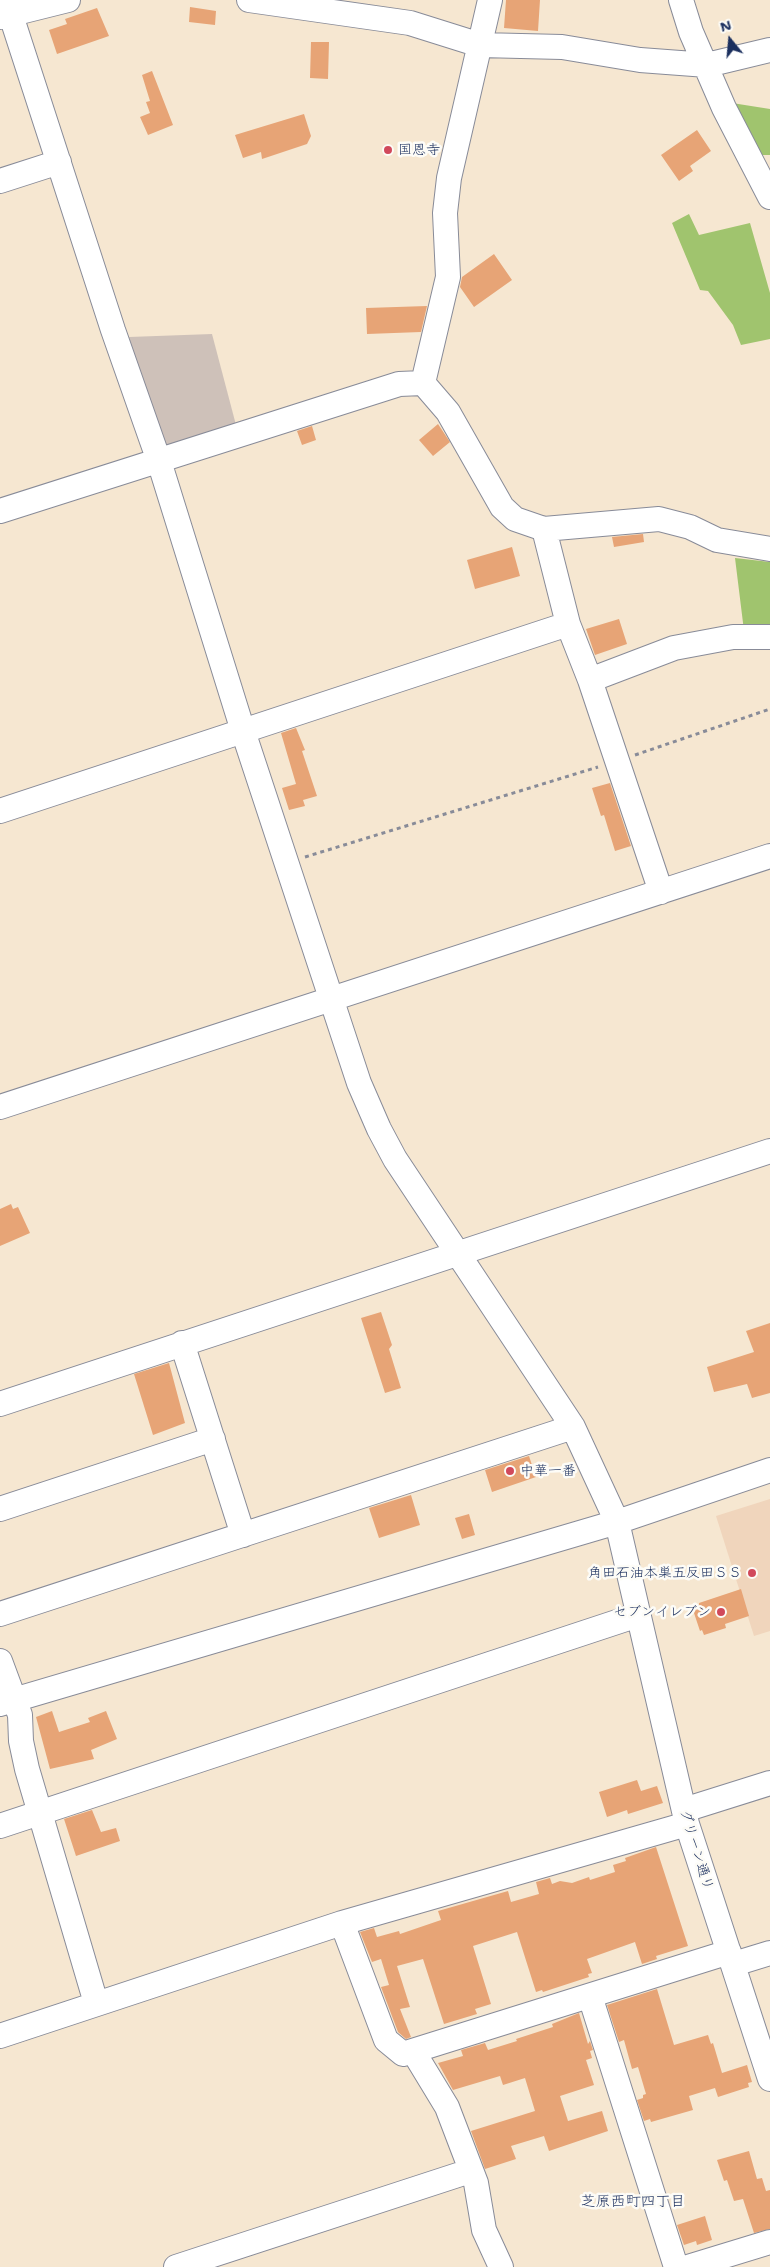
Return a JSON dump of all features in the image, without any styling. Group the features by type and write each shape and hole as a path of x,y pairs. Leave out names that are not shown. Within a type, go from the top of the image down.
{"street":[{"path":"6,10 68,0"},
{"path":"249,0 410,24 480,45 562,47 640,60 707,64 770,50"},
{"path":"423,383 448,277 445,213 450,178 490,0"},
{"path":"681,0 691,32 707,64 724,108 770,197"},
{"name":"グリーン通り","path":"6,10 158,461 243,731 330,1000 359,1083 378,1129 406,1175 573,1428 617,1522 685,1817 770,2080"},
{"path":"0,181 58,162"},
{"path":"0,511 399,384 423,383"},
{"path":"423,383 448,412 502,507 515,520 544,530 659,519 690,527 717,540 770,549"},
{"path":"544,530 568,624 590,680 661,892"},
{"path":"0,812 568,624"},
{"path":"590,680 674,648 733,637 770,637"},
{"path":"0,1107 770,856"},
{"path":"0,1404 770,1151"},
{"path":"182,1343 243,1535"},
{"path":"0,1614 573,1428"},
{"path":"0,1509 213,1439"},
{"path":"7,1702 617,1522 770,1470"},
{"path":"0,1826 638,1616"},
{"path":"0,1661 7,1702 20,1715 23,1750 96,2004"},
{"path":"0,2036 342,1923 685,1817 770,1783"},
{"path":"342,1923 386,2040 403,2054 590,1996 732,1958 770,1953"},
{"path":"590,1996 676,2267"},
{"path":"413,2051 447,2107 476,2183 484,2230 501,2267"},
{"path":"176,2267 470,2171"},
{"path":"688,2267 770,2242"}],"path":[{"path":"286,863 617,761 770,709"}],"shaded area":[{"path":"212,334 236,425 161,448 129,337"},
{"name":"角田石油本巣五反田ＳＳ","path":"770,1499 770,1631 754,1636 716,1516"}],"green space":[{"path":"732,103 770,109 770,155 757,155"},
{"path":"689,214 699,235 750,223 770,293 770,339 741,345 733,325 708,291 700,290 672,223"},
{"path":"735,558 770,562 770,636 745,639"}],"building":[{"path":"506,0 540,0 538,31 504,28"},
{"path":"190,7 216,11 215,25 189,22"},
{"path":"97,8 109,36 57,54 49,30 67,24 65,19"},
{"path":"311,42 329,42 328,79 310,78"},
{"path":"152,71 173,125 148,135 140,117 150,113 146,102 150,101 142,75"},
{"path":"304,114 311,136 307,144 262,159 261,152 243,158 235,135"},
{"path":"697,130 711,151 690,166 693,171 679,181 661,155"},
{"path":"494,254 512,280 474,307 460,287 462,277"},
{"path":"427,306 421,332 367,334 366,308"},
{"path":"438,424 450,442 433,456 419,440"},
{"path":"312,426 316,440 302,445 297,431"},
{"path":"643,534 644,542 614,547 612,537"},
{"path":"512,547 520,576 475,589 467,560"},
{"path":"619,619 627,644 595,655 586,629"},
{"path":"296,728 305,750 302,751 317,796 303,800 305,806 289,810 282,788 296,784 281,733"},
{"path":"610,783 631,846 615,851 604,815 601,816 592,788"},
{"path":"11,1204 13,1209 18,1207 30,1233 0,1246 0,1209"},
{"path":"381,1312 392,1345 389,1349 401,1388 385,1393 361,1318"},
{"path":"770,1323 770,1393 752,1398 747,1384 714,1392 707,1367 754,1352 746,1331"},
{"path":"169,1363 185,1423 153,1435 134,1374"},
{"name":"中華一番","path":"529,1456 536,1477 492,1492 485,1470"},
{"path":"411,1495 420,1525 379,1538 369,1508"},
{"path":"469,1514 475,1535 462,1539 455,1518"},
{"name":"セブンイレブン","path":"741,1589 749,1616 725,1624 726,1628 704,1635 702,1630 700,1631 692,1607"},
{"path":"52,1711 59,1732 90,1722 88,1718 106,1711 117,1739 91,1750 94,1759 50,1769 36,1717"},
{"path":"637,1780 641,1791 657,1786 663,1803 628,1814 627,1810 607,1817 599,1792"},
{"path":"92,1810 101,1832 116,1828 120,1841 76,1856 64,1819"},
{"path":"656,1847 688,1946 656,1956 657,1959 642,1964 635,1942 587,1959 592,1973 588,1974 589,1977 543,1992 542,1990 536,1992 517,1932 473,1946 491,2004 475,2009 477,2014 444,2024 423,1959 397,1966 410,2007 400,2009 411,2037 406,2039 398,2032 381,1987 389,1985 381,1959 372,1962 360,1932 374,1928 377,1937 399,1931 400,1934 441,1920 438,1911 508,1891 511,1902 539,1894 536,1882 550,1878 552,1884 560,1881 572,1883 589,1877 590,1880 615,1872 613,1865 626,1861 625,1858"},
{"path":"657,1989 674,2045 708,2035 711,2044 713,2043 722,2073 747,2065 752,2082 748,2083 749,2087 718,2097 715,2088 689,2096 693,2110 651,2122 650,2119 644,2121 637,2100 643,2098 643,2095 646,2094 638,2067 632,2069 624,2040 619,2042 607,2005"},
{"path":"579,2013 588,2044 590,2041 593,2050 590,2051 592,2058 586,2060 594,2085 560,2096 568,2121 602,2111 608,2131 549,2151 544,2136 511,2146 516,2159 485,2169 471,2131 535,2111 525,2078 503,2085 500,2076 453,2090 438,2063 463,2056 461,2050 485,2043 488,2050 517,2041 516,2039 553,2027 552,2024"},
{"path":"749,2151 757,2179 762,2178 766,2191 770,2190 770,2229 754,2233 743,2199 734,2201 727,2180 724,2181 717,2160"},
{"path":"705,2216 712,2240 697,2245 696,2241 684,2245 677,2225"}],"place":[{"name":"国恩寺","path":"388,150"},
{"name":"中華一番","path":"510,1471"},
{"name":"角田石油本巣五反田ＳＳ","path":"752,1573"},
{"name":"セブンイレブン","path":"721,1612"}],"district":[{"name":"芝原西町四丁目","path":"633,2202"}]}
